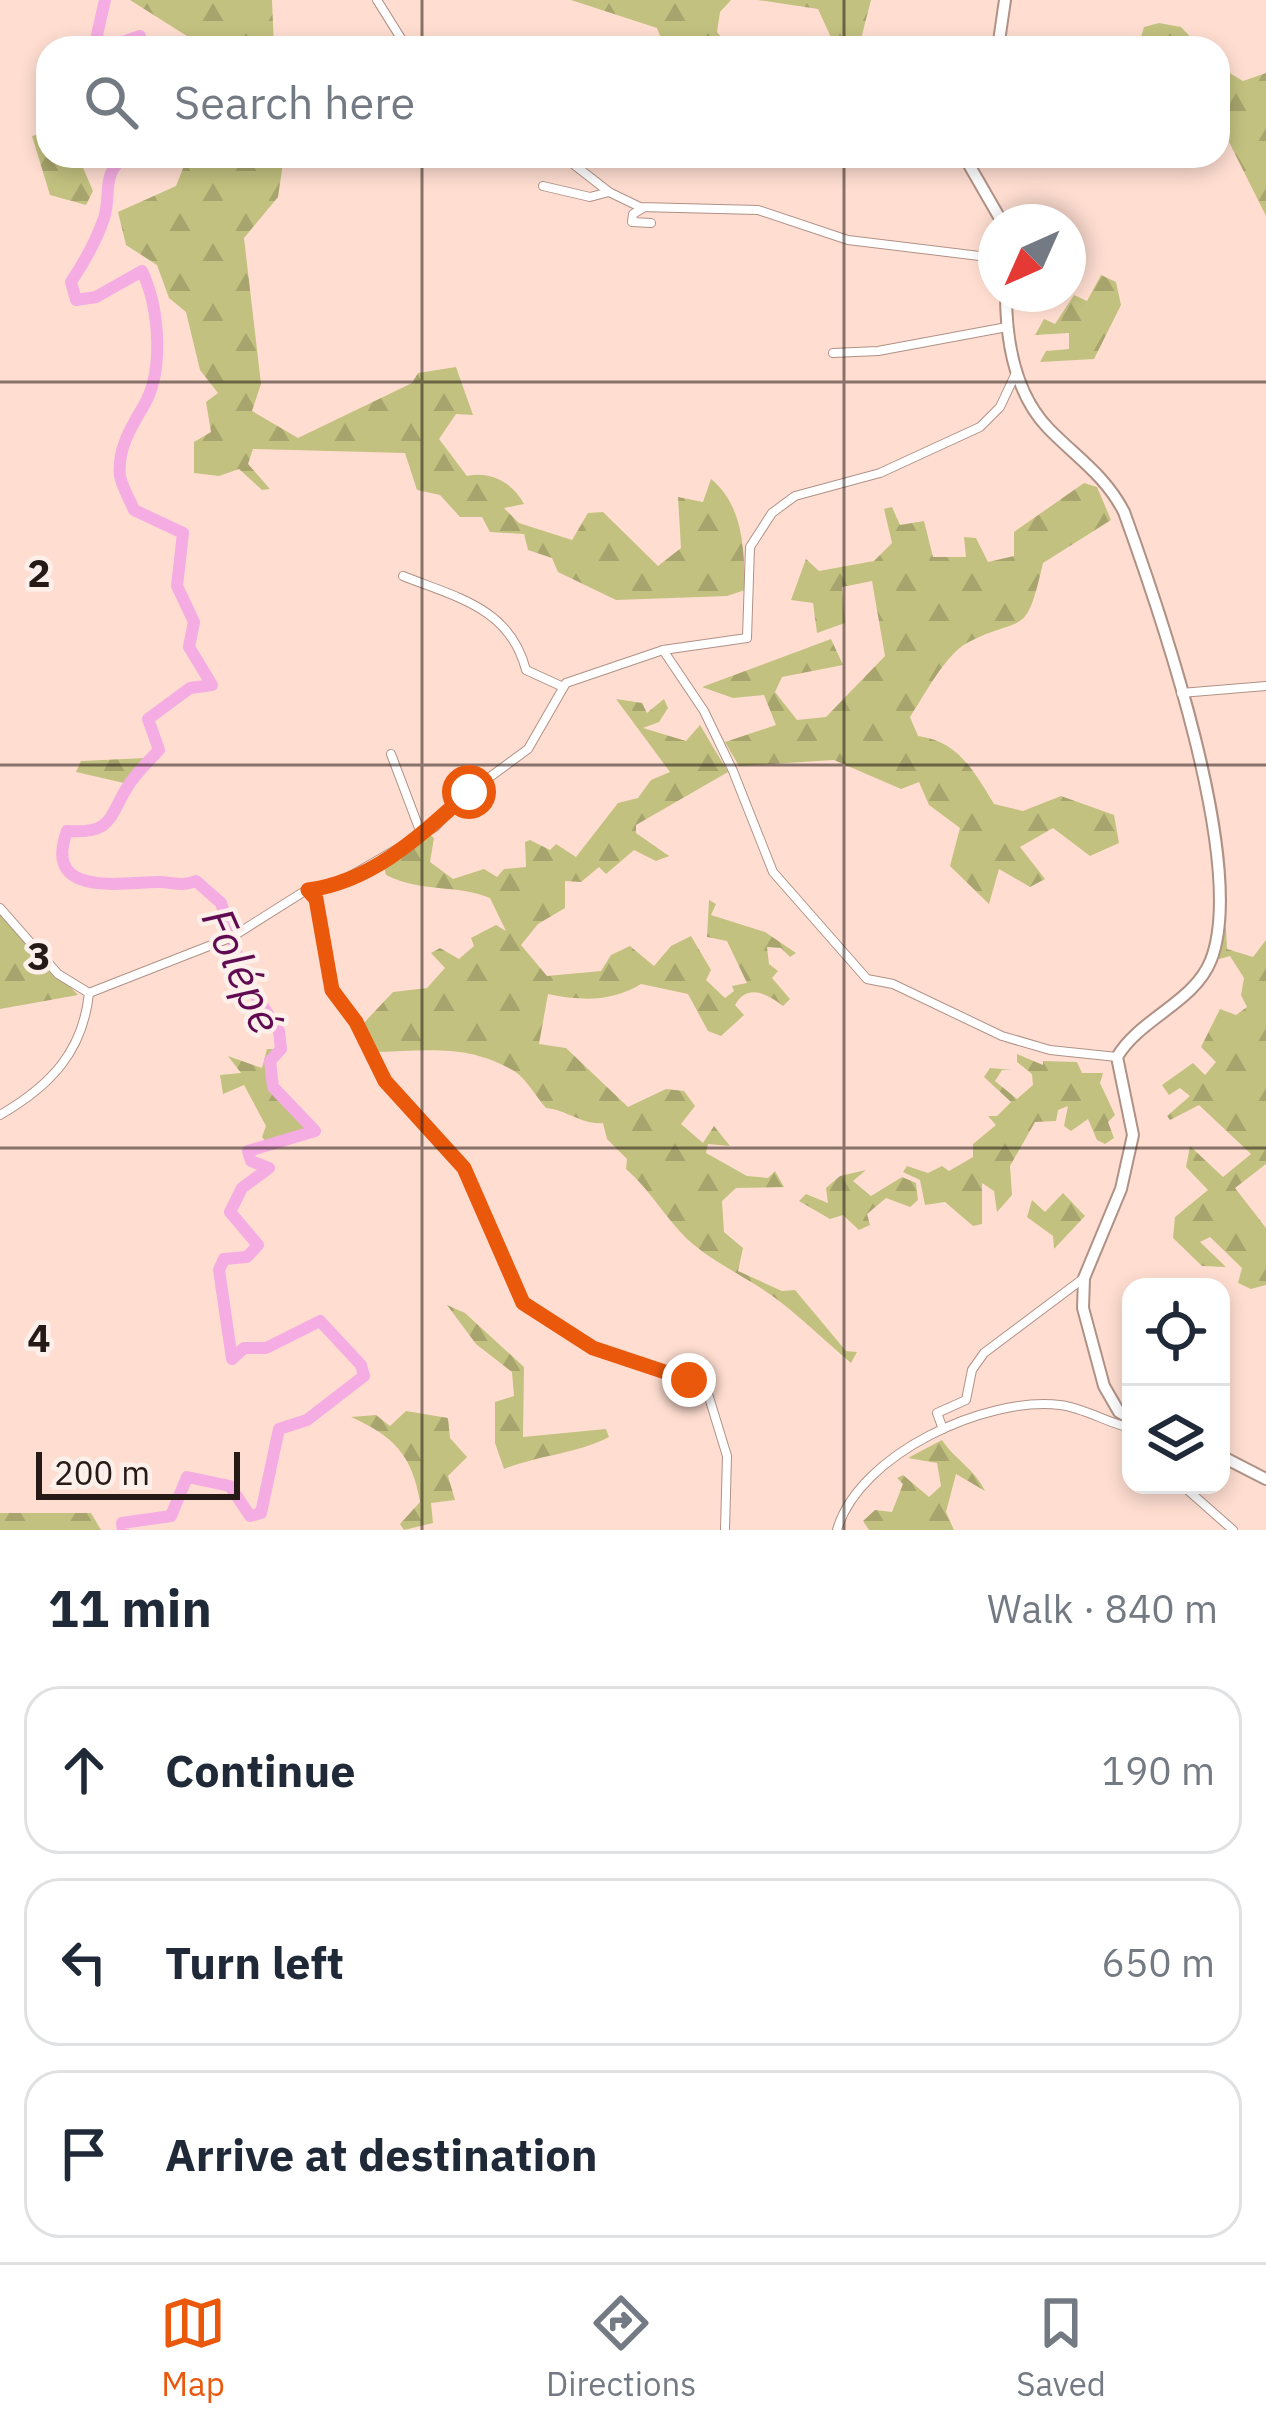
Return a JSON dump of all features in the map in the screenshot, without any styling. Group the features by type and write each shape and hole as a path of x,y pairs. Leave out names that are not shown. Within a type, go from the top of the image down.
{"street":[{"path":"377,0 400,36"},
{"path":"1000,36 1005,0"},
{"path":"578,168 609,192 644,208 758,210 848,240 978,257"},
{"path":"967,168 995,204"},
{"path":"543,186 590,197 609,192"},
{"path":"644,208 631,218 651,223"},
{"path":"666,210 671,221"},
{"path":"1006,312 1016,375 1042,421 1101,475 1116,497 1214,809 1214,949 1197,986 1127,1040 1118,1057 1133,1135 1121,1189 1084,1278 1083,1308 1103,1386 1122,1415"},
{"path":"833,353 878,351 1006,327"},
{"path":"89,994 229,938 308,890 334,886 422,836 528,749 561,686 663,650 747,638 750,547 772,513 796,496 880,473 980,427 996,412 1016,375"},
{"path":"403,576 496,615 521,648 526,670 561,686"},
{"path":"663,650 704,711 773,872 867,979 893,984 1002,1036 1050,1050 1118,1057"},
{"path":"1179,693 1266,686"},
{"path":"391,754 422,836"},
{"path":"308,890 316,899 332,990 356,1022 385,1081 464,1168 523,1303 593,1348 689,1380 708,1394 720,1420 729,1471 725,1530"},
{"path":"0,908 58,974 89,994"},
{"path":"0,1115 31,1097 61,1067 82,1032 89,994"},
{"path":"943,1429 937,1413 966,1400 972,1370 984,1353 1084,1278"},
{"path":"837,1530 847,1504 870,1479 943,1429 981,1413 1057,1405 1122,1422"},
{"path":"1230,1461 1266,1479"},
{"path":"1191,1494 1233,1530"}],"green space":[{"path":"130,0 272,0 274,36 187,36"},
{"path":"571,0 731,0 720,12 720,36 660,36 657,28"},
{"path":"758,0 871,0 862,36 830,36 818,9"},
{"path":"1159,23 1181,27 1190,36 1141,36 1144,27"},
{"path":"1230,73 1243,81 1266,73 1266,216 1230,144"},
{"path":"42,168 83,168 93,191 86,205 50,195"},
{"path":"183,168 282,168 278,197 244,238 261,384 252,411 298,438 412,383 418,373 456,367 473,415 456,414 439,439 467,476 493,477 514,490 524,504 504,508 519,523 572,540 588,513 603,512 658,566 681,548 678,497 703,502 711,479 736,515 745,590 727,596 616,600 558,572 552,558 528,550 524,534 490,532 482,517 460,517 440,495 417,490 405,453 253,449 248,464 270,489 262,490 239,469 219,476 194,473 194,442 211,432 206,402 218,393 200,370 186,312 169,298 157,265 126,245 118,212 176,186"},
{"path":"1101,275 1116,282 1121,305 1094,359 1040,362 1046,351 1069,349 1069,333 1035,335 1044,319 1055,324 1063,312 1086,312"},
{"path":"1084,483 1097,487 1111,520 1043,563 1026,615 959,649 910,717 918,736 944,744 964,760 994,804 1023,811 1061,796 1114,815 1119,843 1090,856 1053,828 1020,847 1045,879 1030,887 999,869 989,904 950,866 960,828 929,805 919,782 901,789 834,760 739,766 725,742 776,725 764,695 733,698 702,687 831,639 843,665 782,677 775,692 797,720 826,717 885,656 872,581 842,587 845,623 817,633 813,603 791,600 806,559 819,571 874,561 892,543 884,509 892,507 900,525 924,521 933,557 966,557 964,537 976,538 988,562 1014,556 1014,532"},
{"path":"616,699 642,703 647,713 664,699 668,708 659,722 643,728 686,741 700,725 728,772 636,825 636,833 669,856 656,861 634,850 606,874 599,867 581,882 565,881 565,908 538,924 521,945 547,976 601,971 611,955 630,946 654,966 671,946 691,936 711,970 706,980 725,998 734,991 732,986 747,983 727,941 707,937 709,900 716,904 711,915 765,932 796,953 790,957 781,948 767,947 769,964 778,971 772,978 790,999 783,1006 764,995 746,994 735,1005 744,1015 721,1036 708,1031 688,994 641,984 596,998 548,994 539,1044 566,1048 628,1107 666,1089 684,1091 695,1106 681,1124 703,1143 714,1126 730,1146 708,1144 706,1153 747,1176 768,1178 775,1171 784,1187 736,1188 722,1201 724,1232 743,1248 738,1271 782,1291 795,1290 846,1351 857,1352 851,1363 781,1303 687,1239 626,1169 627,1159 607,1139 603,1123 546,1108 518,1074 478,1056 443,1051 371,1052 360,1027 393,992 427,988 445,968 431,953 440,948 459,959 474,946 471,938 496,925 506,931 490,898 399,881 386,875 383,862 422,830 434,838 430,862 453,879 484,869 497,877 504,869 526,867 525,842 530,840 550,850 556,844 576,857 618,803 638,798 651,780 670,772"},
{"path":"146,758 124,783 76,772 81,761"},
{"path":"0,913 78,995 0,1009"},
{"path":"1220,923 1226,928 1227,949 1253,957 1266,940 1266,1164 1235,1188 1266,1228 1266,1285 1251,1289 1238,1283 1242,1268 1210,1237 1200,1242 1226,1267 1202,1266 1173,1238 1175,1217 1208,1190 1186,1167 1190,1146 1223,1177 1251,1154 1199,1105 1170,1120 1167,1116 1190,1096 1180,1088 1169,1095 1162,1085 1193,1063 1205,1075 1216,1062 1201,1047 1220,1009 1236,1015 1247,1007 1241,995 1244,978 1230,956 1216,960"},
{"path":"267,1049 276,1049 269,1087 296,1116 310,1122 303,1133 267,1143 262,1137 266,1126 244,1085 223,1094 220,1075 241,1073 228,1056 262,1068"},
{"path":"1017,1054 1043,1065 1043,1061 1077,1062 1082,1073 1103,1073 1100,1083 1115,1115 1108,1122 1114,1138 1105,1144 1097,1140 1088,1119 1071,1131 1064,1126 1068,1106 1058,1110 1056,1121 1035,1122 1010,1166 1012,1195 997,1212 994,1191 982,1183 982,1224 973,1226 945,1202 925,1205 920,1180 903,1172 907,1166 928,1173 942,1166 949,1171 973,1157 973,1144 996,1125 988,1116 997,1116 1011,1102 984,1077 990,1068 1013,1070 1002,1070 995,1081 1017,1099 1033,1085 1032,1074 1017,1062"},
{"path":"866,1170 853,1181 871,1196 902,1177 916,1183 918,1200 910,1207 886,1198 867,1214 870,1225 859,1230 843,1215 830,1219 799,1201 806,1194 828,1203 826,1188 840,1176"},
{"path":"1063,1193 1085,1216 1054,1249 1053,1236 1027,1217 1032,1200 1045,1212"},
{"path":"447,1305 465,1313 524,1367 523,1437 606,1429 609,1437 504,1469 495,1443 495,1402 514,1396 512,1372 476,1344"},
{"path":"406,1411 448,1418 450,1438 467,1457 448,1476 455,1500 431,1503 433,1523 404,1530 400,1524 420,1502 412,1471 389,1440 351,1417 376,1415 390,1426"},
{"path":"942,1440 985,1491 956,1474 946,1512 954,1530 869,1530 863,1521 875,1510 892,1512 903,1484 897,1478 903,1475 929,1497 941,1486 937,1463 908,1458"},
{"path":"0,1513 91,1513 101,1530 0,1530"}],"waterway":[{"name":"Folépé","path":"97,36 105,0"},
{"name":"Folépé","path":"114,168 101,227 71,282 76,300 96,297 142,271 148,286 156,320 155,376 123,448 120,476 134,510 183,533 177,586 194,622 189,647 212,685 190,688 148,719 159,750 131,781 107,822 93,830 67,831 62,853 66,868 90,882 196,881 221,903 245,979 279,1031 281,1049 270,1061 273,1087 315,1131 248,1151 251,1161 269,1168 242,1188 230,1212 258,1245 247,1257 224,1259 219,1270 232,1359 244,1348 266,1348 320,1321 361,1365 364,1376 307,1420 279,1429 261,1513 250,1516 230,1486 187,1477 171,1516 122,1523 123,1530"}],"route":[{"path":"469,792 435,827 393,854 334,886 308,890 316,899 332,990 356,1022 385,1081 449,1147 476,1187 523,1303 593,1348 689,1380"}]}
